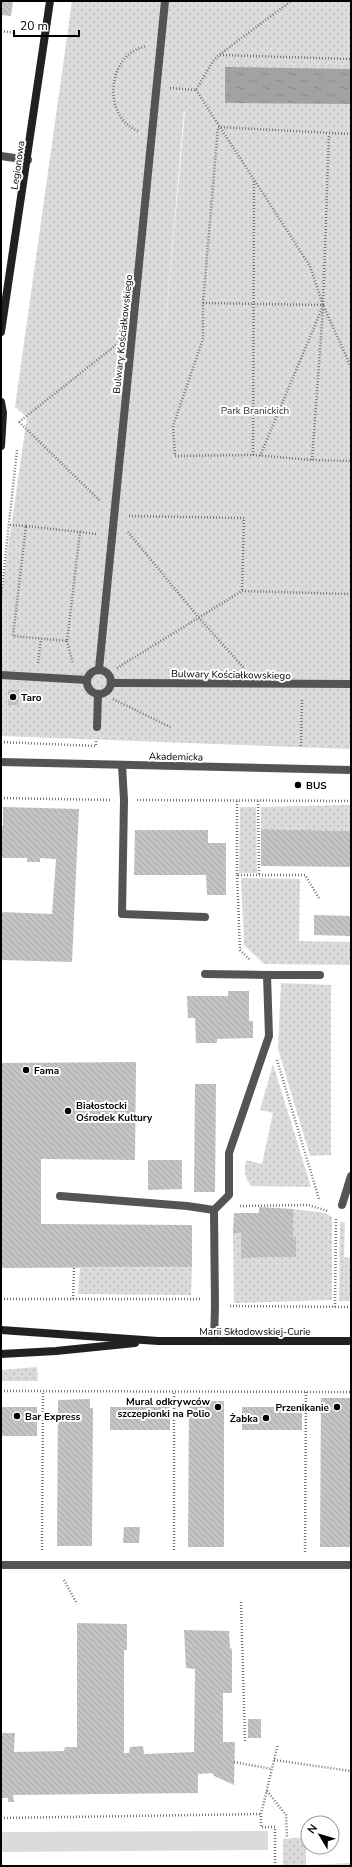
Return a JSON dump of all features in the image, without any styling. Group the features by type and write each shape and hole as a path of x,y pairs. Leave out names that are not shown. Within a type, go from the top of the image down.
{"street":[{"name":"Legionowa","path":"1,332 28,160 50,1"},
{"name":"Bulwary Kościałkowskiego","path":"99,669 165,1"},
{"path":"1,156 28,160"},
{"path":"1,402 3,413 1,446"},
{"path":"99,669 108,673 112,683 108,692 101,694 89,690 87,680 91,673 99,669"},
{"path":"1,675 87,680"},
{"name":"Bulwary Kościałkowskiego","path":"112,683 351,684"},
{"path":"97,727 101,694"},
{"name":"Akademicka","path":"1,762 351,770"},
{"path":"122,765 124,800 122,914 205,917"},
{"path":"205,974 320,975"},
{"path":"214,1341 214,1210 229,1195 229,1153 269,1036 267,975"},
{"path":"342,1205 351,1176"},
{"path":"60,1196 187,1206 214,1210"},
{"name":"Marii Skłodowskiej-Curie","path":"1,1330 158,1341 351,1342"},
{"name":"Marii Skłodowskiej-Curie","path":"1,1354 56,1351 158,1341"},
{"path":"1,1565 351,1565"}],"path":[{"path":"196,90 213,61 219,55 291,1"},
{"path":"1,31 16,33"},
{"path":"152,136 134,129 122,118 113,100 112,83 118,68 126,58 143,46 161,43"},
{"path":"219,55 351,59"},
{"path":"157,87 196,90"},
{"path":"196,90 218,127 310,266 323,305 351,367"},
{"path":"218,127 351,134"},
{"path":"218,127 203,303 203,339 173,426 175,456 253,455 312,460 351,461"},
{"path":"312,460 323,305 329,134"},
{"path":"253,455 254,180"},
{"path":"203,303 323,305"},
{"path":"260,456 323,305"},
{"path":"19,422 132,332"},
{"path":"19,422 19,429"},
{"path":"19,422 114,515 199,618 258,684"},
{"path":"1,597 10,524 17,445"},
{"path":"114,515 244,518 242,591"},
{"path":"10,524 80,532 67,641 78,680"},
{"path":"26,526 13,636 67,641"},
{"path":"108,673 242,591 351,594"},
{"path":"36,678 41,639"},
{"path":"301,746 302,684"},
{"path":"101,694 172,728"},
{"path":"1,742 96,746 96,738"},
{"path":"1,798 351,801"},
{"path":"236,801 240,950 267,975"},
{"path":"258,801 259,875"},
{"path":"237,875 305,876 319,898"},
{"path":"269,1036 319,1199"},
{"path":"234,1206 308,1205 327,1210 336,1217 344,1219"},
{"path":"335,1307 336,1217"},
{"path":"73,1299 74,1268"},
{"path":"230,1298 230,1306"},
{"path":"1,1299 202,1299 215,1306 351,1307"},
{"path":"1,1391 351,1392"},
{"path":"42,1557 43,1392"},
{"path":"174,1392 174,1556"},
{"path":"305,1556 306,1392"},
{"path":"241,1602 245,1741"},
{"path":"275,1866 275,1827 261,1827 261,1814 278,1744"},
{"path":"274,1760 351,1771"},
{"path":"234,1762 272,1769"},
{"path":"267,1791 286,1814 287,1838"},
{"path":"1,1818 261,1814"}],"green space":[{"name":"Park Branickich","path":"72,1 351,1 351,749 1,736 1,597 27,417 15,407","holes":["184,111 185,111 162,365"]},
{"path":"351,805 351,831 261,829 261,807"},
{"path":"240,807 256,807 257,873 239,873"},
{"path":"241,878 300,879 299,941 351,942 351,965 264,964 244,945"},
{"path":"281,983 331,985 331,1155 310,1156 278,1049"},
{"path":"273,1064 311,1187 251,1186 246,1177 246,1160 262,1164 273,1113 260,1110"},
{"path":"293,1209 325,1213 332,1217 332,1300 234,1303 233,1233 241,1233 241,1258 296,1257 296,1237 293,1236"},
{"path":"341,1222 345,1223 344,1257 350,1258 351,1301 339,1301"},
{"path":"192,1267 191,1295 78,1294 80,1268"},
{"path":"37,1367 38,1381 1,1381 1,1370"},
{"path":"268,1831 268,1850 1,1852 1,1832"},
{"path":"300,1838 300,1855 306,1855 306,1865 350,1863 350,1866 283,1866 283,1839"}],"water":[{"path":"225,67 351,69 351,104 225,103"}],"building":[{"path":"1,1 13,1 11,16 1,15"},
{"name":"Taro","path":"8,690 19,690 18,705 8,705"},
{"path":"3,807 79,809 72,962 1,960 1,912 52,914 56,859 40,858 40,862 27,862 27,858 2,858 1,826 3,826"},
{"path":"261,829 351,831 351,867 261,866"},
{"path":"135,830 208,830 208,843 226,843 226,895 207,895 206,875 134,875"},
{"path":"314,915 351,916 351,936 314,935"},
{"path":"228,991 249,991 249,1021 253,1021 253,1038 217,1039 217,1043 196,1043 195,1018 188,1018 187,996 228,996"},
{"path":"136,1062 135,1160 41,1159 41,1224 192,1225 192,1267 1,1268 1,1063"},
{"path":"195,1084 216,1084 215,1192 194,1192"},
{"path":"148,1160 182,1160 182,1189 148,1190"},
{"path":"259,1207 293,1209 293,1236 296,1237 296,1257 241,1258 241,1233 233,1233 234,1213 259,1213"},
{"path":"321,1398 351,1398 351,1547 320,1547"},
{"path":"90,1399 90,1408 93,1408 92,1546 57,1546 58,1400"},
{"path":"189,1401 224,1401 224,1547 188,1547"},
{"path":"1,1407 37,1407 37,1436 1,1436"},
{"path":"110,1407 170,1407 170,1430 110,1430"},
{"path":"242,1407 302,1407 302,1430 242,1430"},
{"path":"124,1527 140,1527 139,1543 123,1543"},
{"path":"77,1623 127,1624 127,1650 124,1650 124,1753 129,1753 130,1747 143,1746 144,1754 194,1752 195,1669 186,1668 184,1630 229,1631 230,1648 232,1649 232,1693 223,1693 223,1742 235,1742 234,1785 214,1776 213,1773 198,1774 198,1793 13,1795 14,1802 8,1802 8,1798 1,1798 1,1733 15,1733 14,1752 64,1751 65,1747 77,1747"},
{"path":"248,1719 261,1719 261,1738 248,1738"}],"place":[{"name":"Taro","path":"13,697"},
{"name":"BUS","path":"298,785"},
{"name":"Fama","path":"26,1070"},
{"name":"Białostocki Ośrodek Kultury","path":"68,1111"},
{"name":"Mural odkrywców szczepionki na Polio","path":"218,1407"},
{"name":"Przenikanie","path":"337,1407"},
{"name":"Bar Express","path":"17,1416"},
{"name":"Żabka","path":"266,1418"}]}
